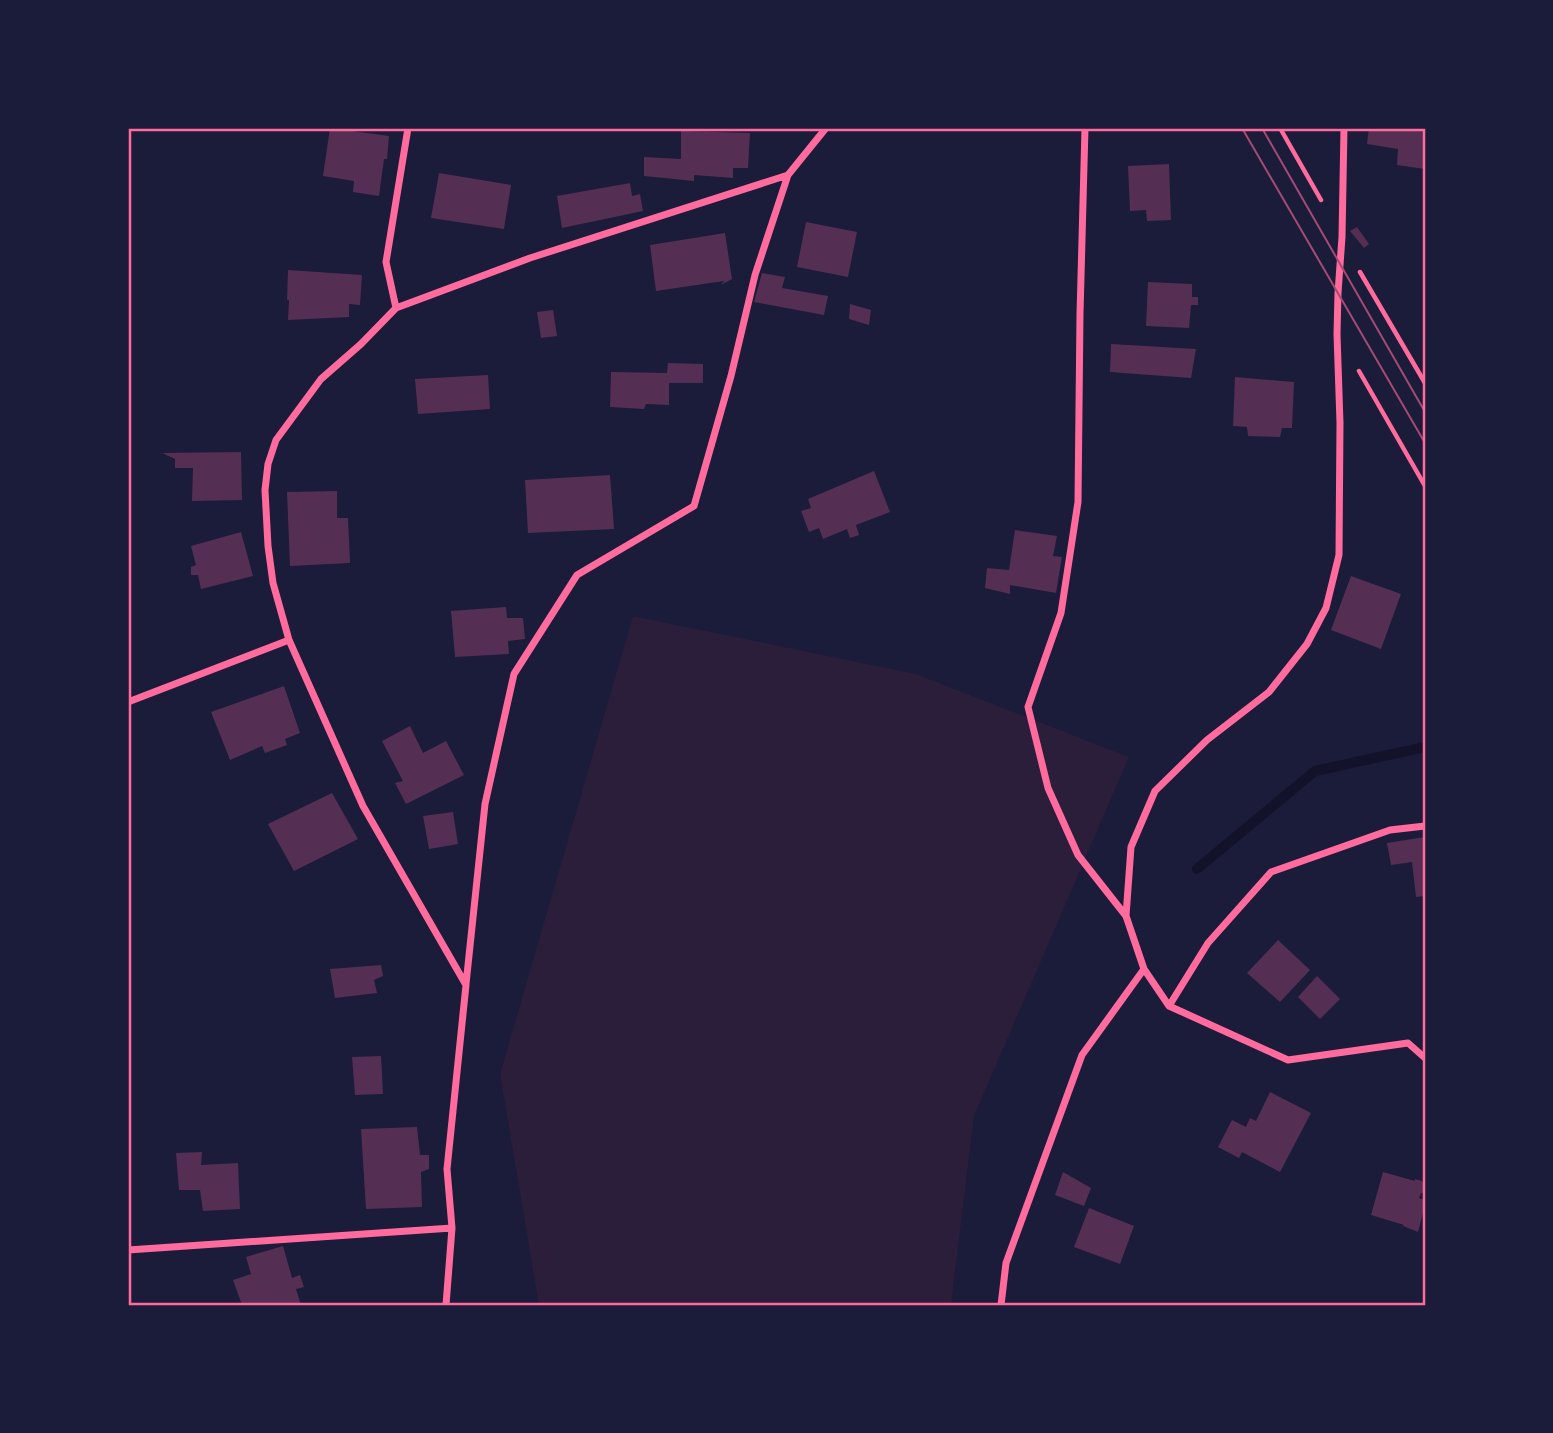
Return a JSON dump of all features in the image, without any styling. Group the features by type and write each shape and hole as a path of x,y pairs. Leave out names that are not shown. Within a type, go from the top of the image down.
{"street":[{"path":"396,308 386,262 408,128"},
{"path":"446,1305 452,1227 447,1169 485,804 513,674 577,575 694,506 731,376 755,275 788,176 826,128"},
{"path":"1085,128 1078,502 1061,613 1028,706 1048,788 1079,855 1126,916 1144,969 1169,1006 1288,1060 1408,1042 1425,1058"},
{"path":"1126,916 1131,847 1155,791 1207,740 1269,692 1307,643 1325,608 1339,555 1340,423 1337,334 1342,236 1343,128"},
{"path":"466,985 363,806 289,640 273,583 268,546 265,490 268,464 276,440 321,379 396,308 530,258 788,176"},
{"path":"128,702 289,640"},
{"path":"1169,1006 1208,943 1271,873 1390,830 1425,826"},
{"path":"1001,1305 1006,1263 1082,1055 1144,969"},
{"path":"128,1250 452,1227"}],"path":[{"path":"1280,128 1321,200"},
{"path":"1358,269 1425,383"},
{"path":"1358,369 1425,486"}],"shaded area":[{"path":"633,616 916,674 1129,757 974,1116 951,1305 539,1305 500,1074"}],"building":[{"path":"330,128 389,136 379,196 353,192 354,181 323,176"},
{"path":"1369,128 1425,128 1425,169 1397,165 1398,149 1367,144"},
{"path":"681,131 750,133 748,168 733,168 733,178 694,175 694,181 644,176 644,157 681,159"},
{"path":"1169,164 1171,220 1147,221 1146,210 1130,211 1128,166"},
{"path":"439,173 511,185 504,229 431,218"},
{"path":"630,183 632,196 640,194 643,211 562,228 557,196"},
{"path":"806,222 857,232 848,277 797,267"},
{"path":"1357,227 1369,244 1364,248 1350,231"},
{"path":"725,233 732,279 721,285 724,281 656,291 650,245"},
{"path":"288,270 362,275 360,305 349,304 349,317 288,320"},
{"path":"762,273 785,277 782,288 828,296 824,315 754,302"},
{"path":"1148,282 1192,284 1192,297 1198,297 1198,305 1191,305 1189,328 1146,326"},
{"path":"850,304 871,310 869,325 849,319"},
{"path":"553,310 557,336 541,338 537,312"},
{"path":"1111,344 1196,349 1191,378 1110,372"},
{"path":"668,363 703,364 703,383 669,383 669,405 646,404 644,409 610,407 611,372 667,373"},
{"path":"488,375 490,409 418,414 415,379"},
{"path":"1235,377 1294,382 1292,428 1282,428 1280,437 1248,436 1247,427 1233,426"},
{"path":"241,452 242,500 192,501 193,468 175,468 175,459 162,453"},
{"path":"874,471 890,512 856,525 859,535 850,538 847,529 823,539 819,528 809,532 801,511 811,508 808,499"},
{"path":"610,475 614,529 528,533 525,480"},
{"path":"337,491 337,518 348,518 350,563 290,566 287,492"},
{"path":"1015,530 1057,536 1053,556 1062,557 1056,593 1010,585 1010,594 985,588 987,568 1009,570"},
{"path":"241,532 253,576 201,589 198,575 191,575 191,567 196,565 191,546"},
{"path":"1351,576 1401,594 1381,649 1331,630"},
{"path":"506,607 507,618 523,618 525,639 508,641 509,654 455,657 451,611"},
{"path":"284,686 300,733 285,739 287,745 265,753 262,746 230,760 211,712"},
{"path":"410,726 423,753 446,741 464,775 406,804 395,783 403,781 382,741"},
{"path":"332,793 358,839 294,871 268,824"},
{"path":"453,812 458,844 429,849 423,816"},
{"path":"1425,837 1425,896 1416,897 1412,862 1391,865 1387,843"},
{"path":"1278,940 1310,970 1280,1002 1247,973"},
{"path":"381,965 383,976 374,980 377,993 335,998 330,969"},
{"path":"1317,976 1340,999 1320,1019 1298,997"},
{"path":"381,1056 383,1094 355,1095 352,1057"},
{"path":"1270,1092 1311,1113 1280,1172 1242,1152 1239,1158 1218,1147 1232,1120 1246,1127 1250,1118 1256,1121"},
{"path":"417,1127 420,1155 429,1155 429,1169 421,1172 422,1207 366,1209 361,1129"},
{"path":"202,1152 201,1165 238,1163 240,1209 203,1211 200,1190 179,1190 176,1153"},
{"path":"1063,1172 1091,1188 1084,1206 1055,1195"},
{"path":"1383,1172 1422,1181 1425,1186 1424,1193 1421,1193 1419,1198 1425,1200 1425,1205 1418,1232 1371,1215"},
{"path":"1089,1208 1134,1226 1120,1264 1074,1247"},
{"path":"283,1246 292,1278 300,1275 304,1287 296,1289 301,1305 242,1305 233,1280 251,1274 246,1257"}],"waterway":[{"path":"1197,869 1315,771 1425,747"}],"tram line":[{"path":"1242,128 1425,443"},
{"path":"1262,128 1425,412"}]}
